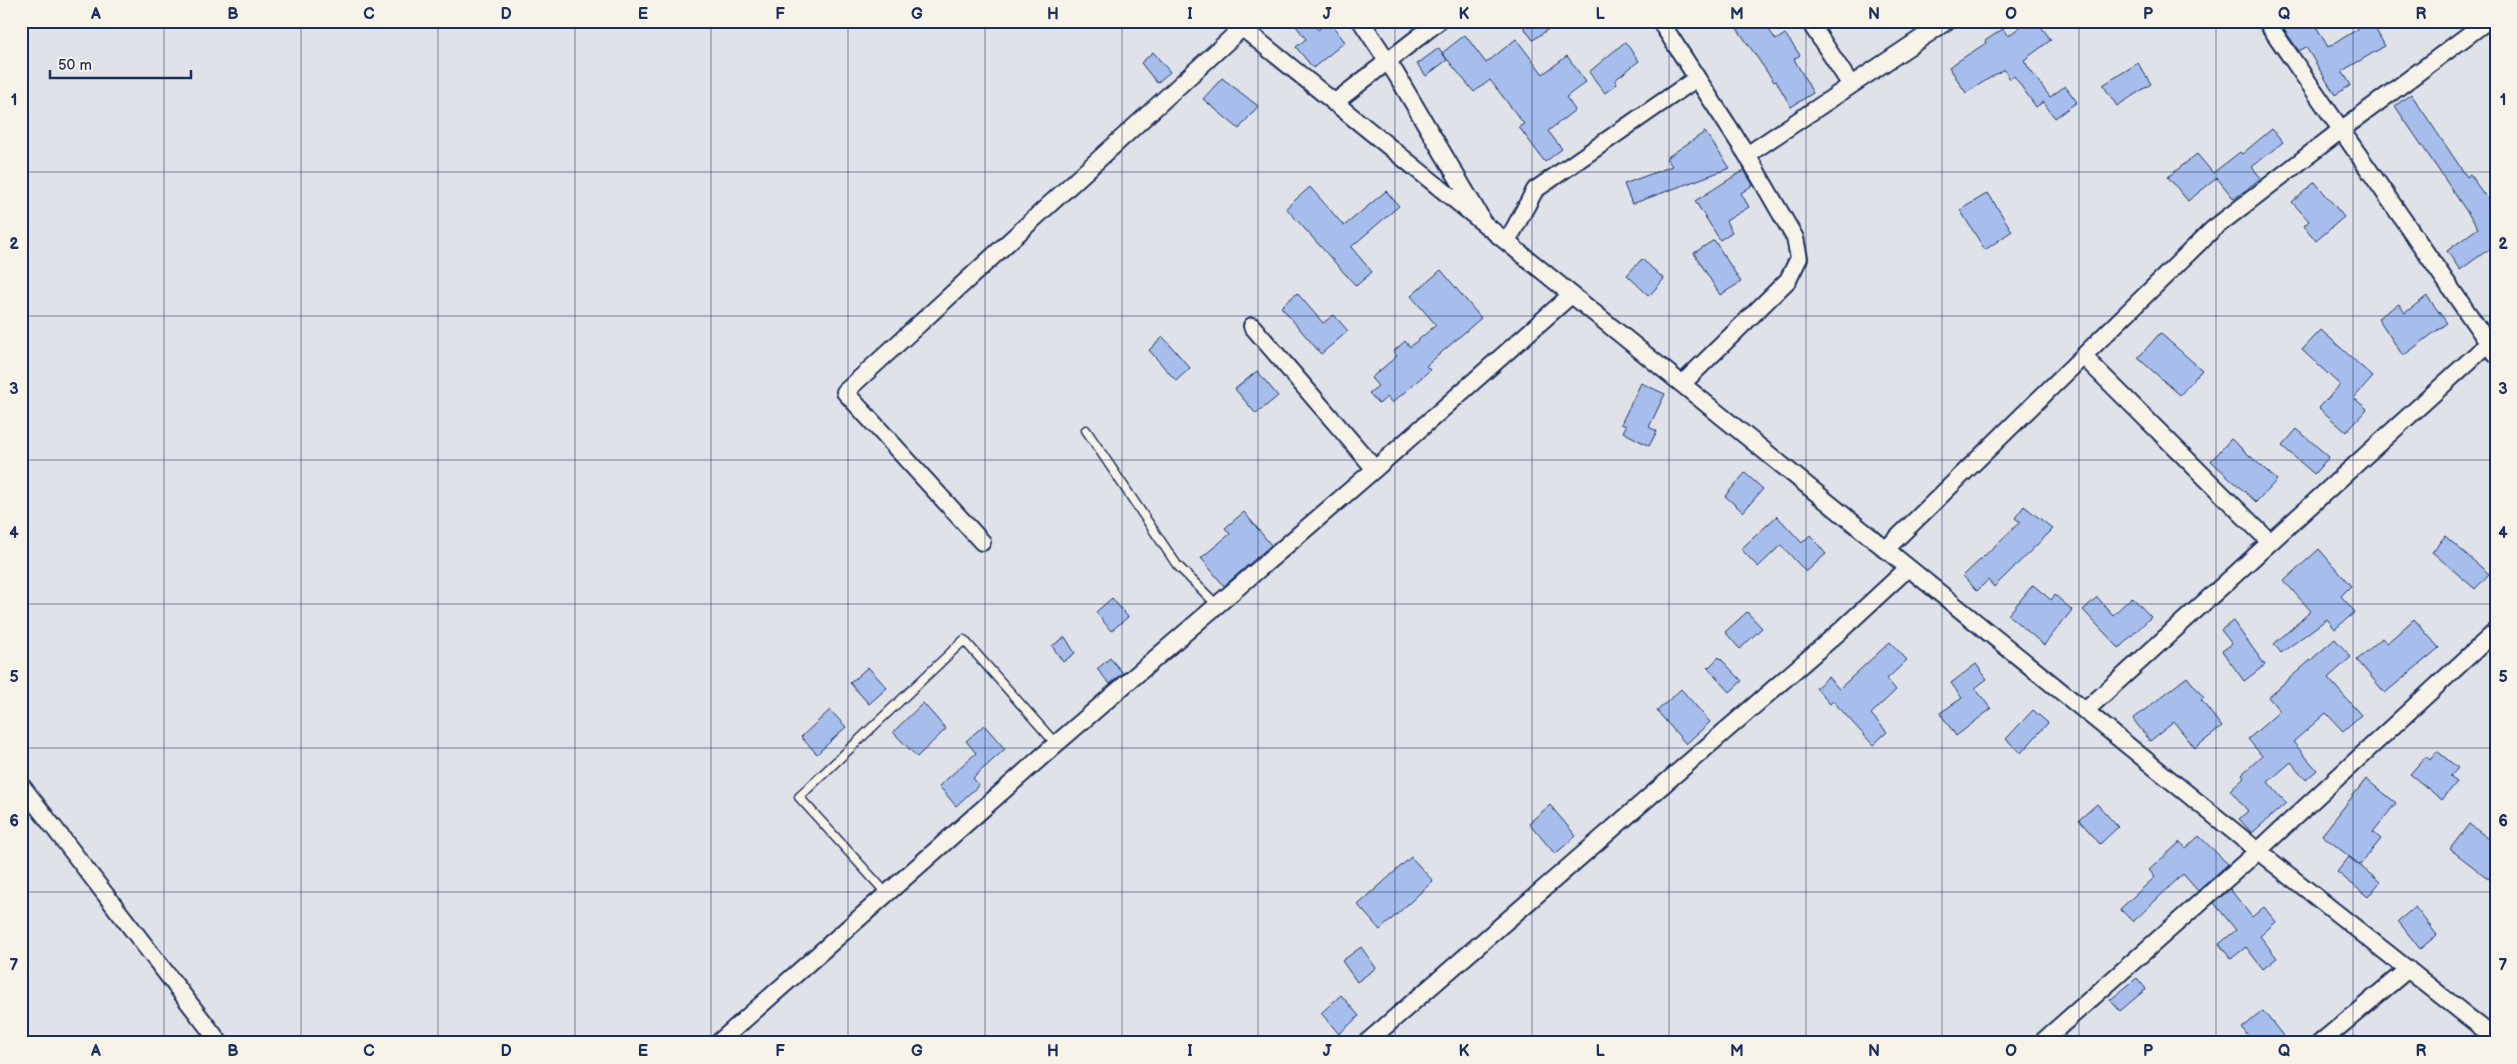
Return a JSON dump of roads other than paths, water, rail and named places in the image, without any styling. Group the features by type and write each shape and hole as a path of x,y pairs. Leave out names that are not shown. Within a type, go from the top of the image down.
{"street":[{"path":"1361,21 1387,60 1487,226"},
{"path":"1334,102 1439,21"},
{"path":"1660,21 1747,155 1795,238 1799,258 1788,280 1682,384"},
{"path":"1809,21 1851,86"},
{"path":"1747,155 1948,21"},
{"path":"2085,711 2270,542 2492,348 2266,21"},
{"path":"1885,550 2213,229 2487,21"},
{"path":"982,542 845,392 1238,25 1885,550 2496,1039"},
{"path":"1507,242 1535,190 1697,78"},
{"path":"718,1043 1056,744 1375,469 1571,294"},
{"path":"1252,326 1375,469"},
{"path":"2083,356 2270,542"},
{"path":"1366,1043 1839,632 1908,568"},
{"path":"2041,1043 2258,850 2496,631"},
{"path":"21,784 220,1043"},
{"path":"2320,1043 2408,969"}],"lane":[{"path":"1086,430 1177,565 1217,605"},
{"path":"888,894 799,797 964,640 1056,744"}]}
